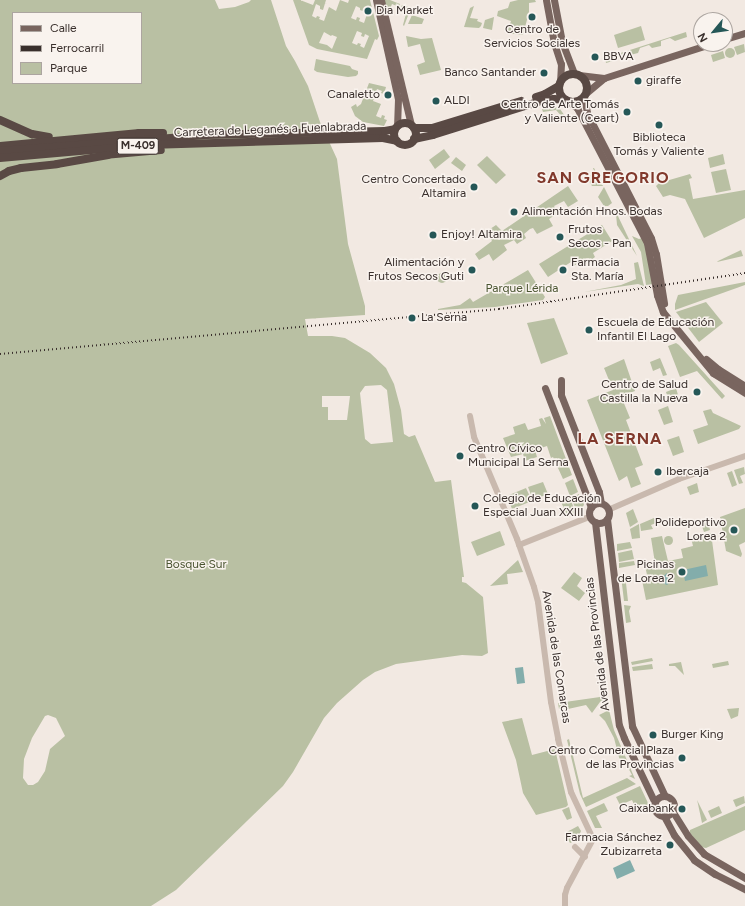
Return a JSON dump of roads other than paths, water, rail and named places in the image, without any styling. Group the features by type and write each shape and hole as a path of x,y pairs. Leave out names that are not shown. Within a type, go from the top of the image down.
{"highway":[{"name":"M-409","path":"396,127 404,123 413,126 432,128 459,121 545,94 560,84 568,75 576,75"},
{"path":"576,75 586,83 585,95"},
{"path":"560,84 560,94 566,100"},
{"name":"M-409","path":"396,141 404,145 414,140 538,102 554,99 573,102 585,95"},
{"name":"M-409","path":"0,120 32,134 64,139"},
{"path":"413,126 416,134 414,140"},
{"name":"Carretera de Leganés a Fuenlabrada","path":"206,135 385,131 396,127"},
{"path":"396,127 394,138 396,141"},
{"name":"M-409","path":"0,146 139,133 206,135"},
{"name":"M-409","path":"0,151 206,135"},
{"name":"Carretera de Leganés a Fuenlabrada","path":"0,158 148,145 383,138 396,141"},
{"name":"M-409","path":"0,164 276,141"},
{"name":"M-409","path":"0,176 9,171 21,168 119,154"}],"main road":[{"path":"376,0 398,100 396,127"},
{"path":"381,0 413,126"},
{"path":"546,0 554,43 561,64 560,84"},
{"path":"554,0 562,42 576,75 604,78 693,49"},
{"path":"733,37 745,33"},
{"path":"604,78 585,95 584,105 651,238 666,307 679,327 710,364 745,386"},
{"path":"566,100 577,108 647,243 651,256 657,295 663,312 713,373 745,393"},
{"path":"545,388 591,507 589,517 595,522 600,523 607,519 608,510 601,503 599,492 561,395 560,380"},
{"path":"591,507 594,504 601,503"},
{"name":"Avenida de las Provincias","path":"607,519 632,726 666,796 673,802 673,812 688,836 704,854 745,878"},
{"name":"Avenida de las Provincias","path":"595,522 619,725 624,738 655,803 656,812 664,816 674,835 694,860 715,874 745,889"},
{"path":"655,803 661,797 666,796"},
{"path":"664,816 673,812"}],"street":[{"name":"Avenida de las Comarcas","path":"470,416 474,437 519,545 538,602 554,718 571,792 593,839 564,895 565,906"},
{"path":"608,510 679,479 745,456"},
{"path":"519,545 589,517"},
{"path":"575,847 585,857"}],"water":[{"path":"706,565 708,576 685,581 683,570"},
{"path":"667,573 670,582 667,585 659,580"},
{"path":"523,667 525,683 517,684 515,668"},
{"path":"630,860 635,871 617,879 613,868"}],"railway":[{"path":"0,354 499,309 745,273"}],"place":[{"name":"Dia Market","path":"368,11"},
{"name":"Centro de Servicios Sociales","path":"532,17"},
{"name":"BBVA","path":"595,57"},
{"name":"Banco Santander","path":"544,73"},
{"name":"giraffe","path":"638,81"},
{"name":"Canaletto","path":"388,95"},
{"name":"ALDI","path":"436,101"},
{"name":"Centro de Arte Tomás y Valiente (Ceart)","path":"627,112"},
{"name":"Biblioteca Tomás y Valiente","path":"659,125"},
{"name":"Centro Concertado Altamira","path":"474,187"},
{"name":"Alimentación Hnos. Bodas","path":"514,212"},
{"name":"Enjoy! Altamira","path":"433,235"},
{"name":"Frutos Secos - Pan","path":"560,237"},
{"name":"Alimentación y Frutos Secos Guti","path":"472,270"},
{"name":"Farmacia Sta. María","path":"563,270"},
{"name":"La Serna","path":"412,318"},
{"name":"Escuela de Educación Infantil El Lago","path":"589,330"},
{"name":"Centro de Salud Castilla la Nueva","path":"697,392"},
{"name":"Centro Cívico Municipal La Serna","path":"460,456"},
{"name":"Ibercaja","path":"658,472"},
{"name":"Colegio de Educación Especial Juan XXIII","path":"475,506"},
{"name":"Polideportivo Lorea 2","path":"734,530"},
{"name":"Picinas de Lorea 2","path":"682,572"},
{"name":"Burger King","path":"653,735"},
{"name":"Centro Comercial Plaza de las Provincias","path":"682,758"},
{"name":"Caixabank","path":"682,809"},
{"name":"Farmacia Sánchez Zubizarreta","path":"670,845"}],"district":[{"name":"SAN GREGORIO","path":"603,178"},
{"name":"LA SERNA","path":"620,439"}],"park label":[{"name":"Parque Lérida","path":"522,289"},
{"name":"Bosque Sur","path":"196,565"}]}
